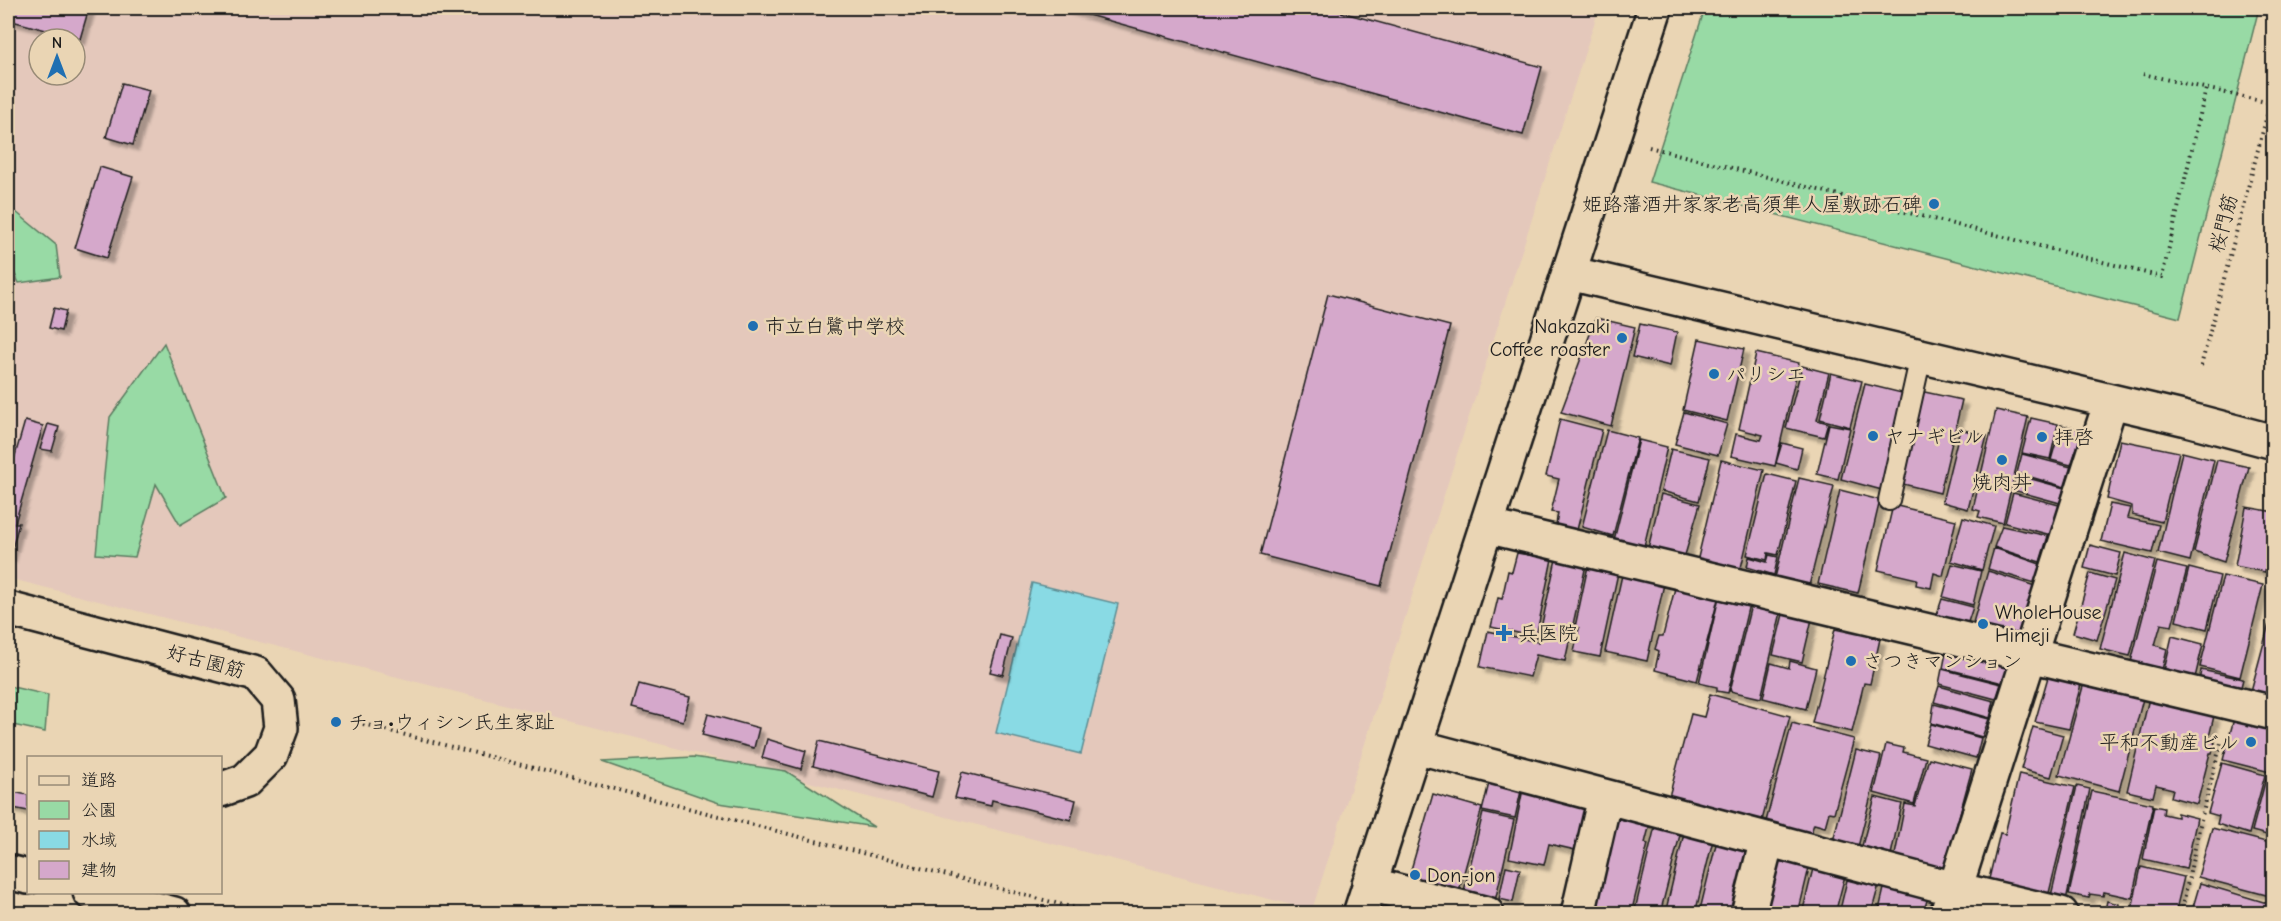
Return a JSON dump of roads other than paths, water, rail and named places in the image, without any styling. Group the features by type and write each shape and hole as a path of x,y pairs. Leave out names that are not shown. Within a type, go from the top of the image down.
{"main road":[{"path":"1487,914 1365,899 1655,8"},
{"path":"1569,273 2274,442"},
{"path":"1951,901 2110,401"},
{"path":"1486,526 2274,713"},
{"name":"好古園筋","path":"8,609 256,674 278,700 281,728 271,755 245,781 222,789"},
{"path":"1415,746 1767,840 1951,901 2061,914"},
{"path":"1578,914 1605,797"},
{"path":"1748,914 1767,840"},
{"path":"8,872 27,877"},
{"path":"101,894 163,905"}],"lane":[{"path":"1889,500 1921,356"}],"water":[{"path":"1032,583 1118,604 1081,754 996,733"}],"place":[{"name":"姫路藩酒井家家老高須隼人屋敷跡石碑","path":"1934,204"},
{"name":"市立白鷺中学校","path":"753,326"},
{"name":"Nakazaki Coffee roaster","path":"1622,338"},
{"name":"パリシエ","path":"1714,374"},
{"name":"ヤナギビル","path":"1873,436"},
{"name":"拝啓","path":"2042,437"},
{"name":"焼肉丼","path":"2002,460"},
{"name":"WholeHouse Himeji","path":"1983,624"},
{"name":"兵医院","path":"1504,633"},
{"name":"さつきマンション","path":"1851,661"},
{"name":"チョ•ウィシン氏生家趾","path":"336,722"},
{"name":"平和不動産ビル","path":"2251,742"},
{"name":"Don-jon","path":"1415,875"}]}
